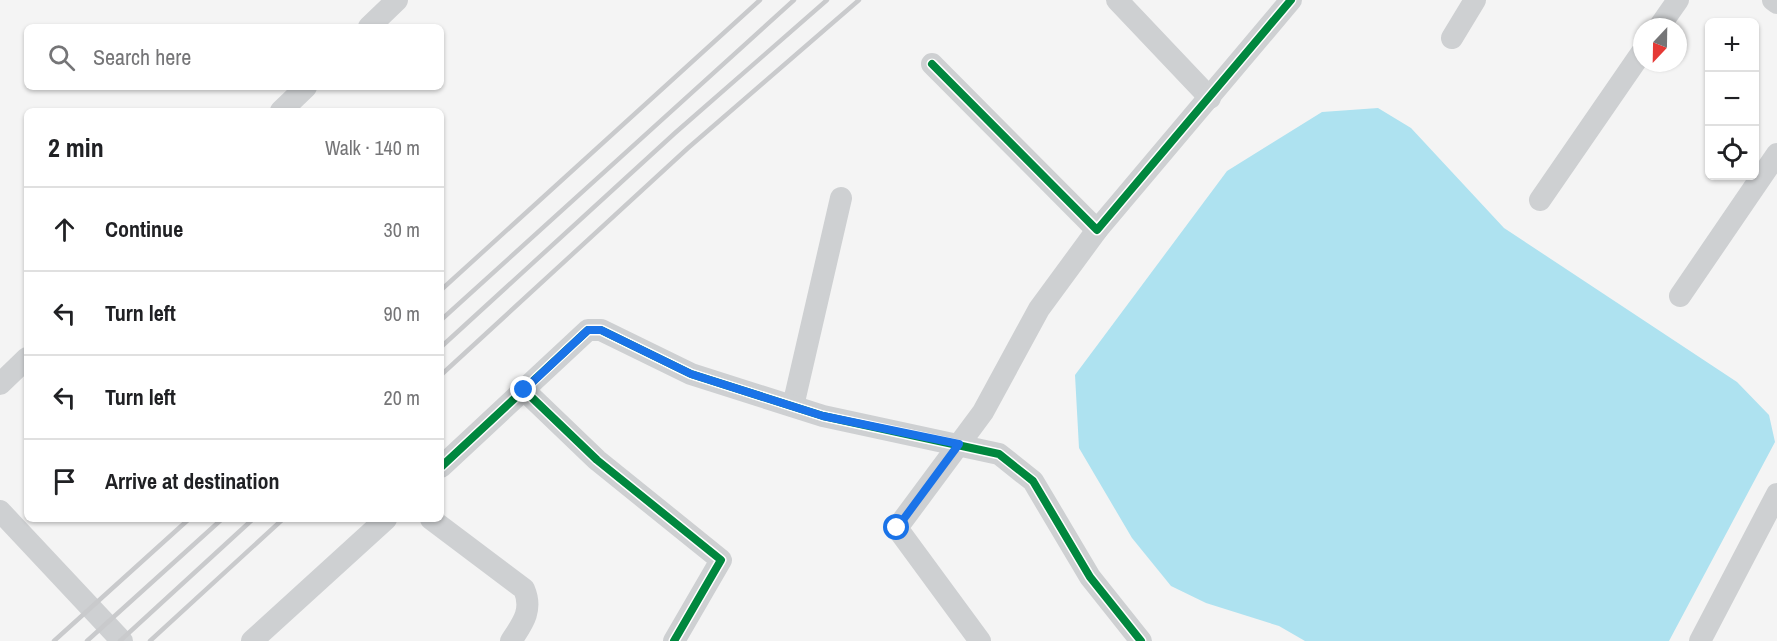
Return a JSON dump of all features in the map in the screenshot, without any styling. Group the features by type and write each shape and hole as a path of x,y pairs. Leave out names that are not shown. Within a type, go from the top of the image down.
{"street":[{"path":"372,24 397,0"},
{"path":"1117,0 1210,98"},
{"path":"980,641 897,528 983,412 1039,309 1097,230 1291,0"},
{"path":"1452,38 1475,0"},
{"path":"1665,18 1678,0"},
{"path":"1773,0 1777,3"},
{"path":"932,64 1097,230"},
{"path":"1540,200 1633,65"},
{"path":"284,108 303,90"},
{"path":"1680,296 1777,154"},
{"path":"793,406 841,198"},
{"path":"444,464 588,330 601,330 691,374 823,416 999,454 1032,481 1090,577 1141,641"},
{"path":"0,384 24,361"},
{"path":"524,390 597,460 721,560 674,641"},
{"path":"1700,641 1777,494"},
{"path":"0,511 122,641"},
{"path":"252,641 383,522"},
{"path":"435,522 524,589 530,602 525,622 511,641"}],"water":[{"path":"1378,108 1411,128 1504,228 1737,382 1769,415 1775,442 1669,641 1305,641 1279,626 1206,603 1171,586 1132,538 1079,448 1075,375 1227,171 1322,112"}],"railway":[{"path":"444,287 760,0"},
{"path":"444,317 794,0"},
{"path":"444,344 675,133 827,0"},
{"path":"444,372 688,148 859,0"},
{"path":"54,641 186,522"},
{"path":"87,641 219,522"},
{"path":"120,641 250,522"},
{"path":"150,641 280,522"}],"cycle path":[{"path":"932,64 1097,230 1291,0"},
{"path":"444,464 588,330 601,330 691,374 823,416 999,454 1033,481 1090,577 1141,641"},
{"path":"524,390 597,460 721,560 674,641"}],"route":[{"path":"524,390 588,330 601,330 636,345 691,374 823,416 959,444 897,528"}]}
